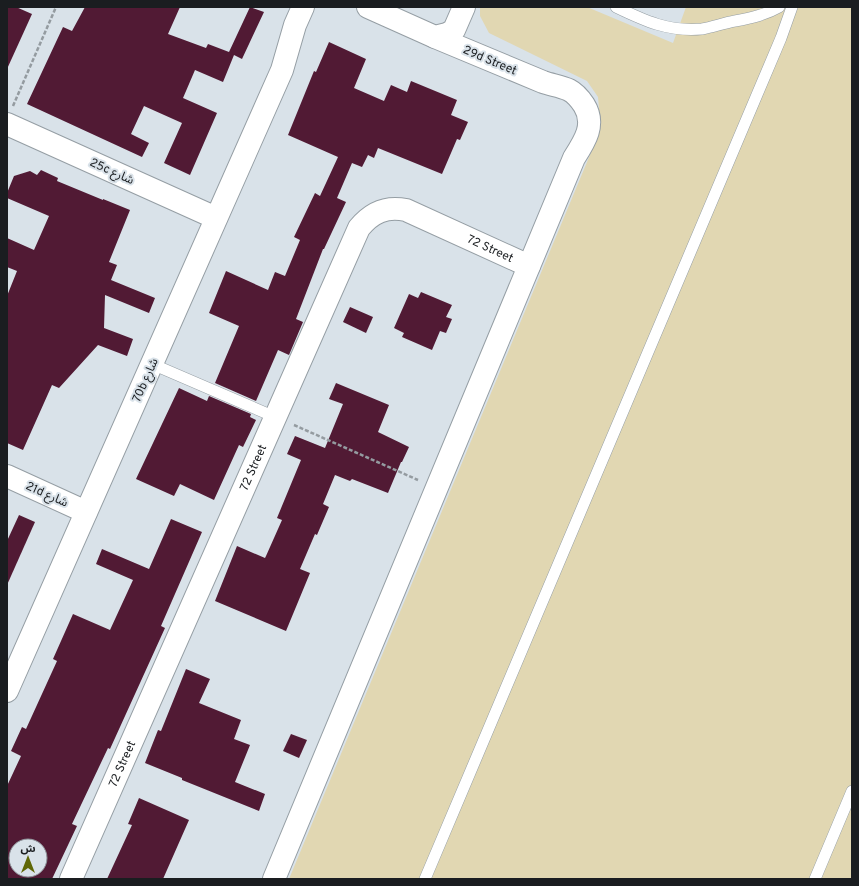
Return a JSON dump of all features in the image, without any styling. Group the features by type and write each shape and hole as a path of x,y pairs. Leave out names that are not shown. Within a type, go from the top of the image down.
{"street":[{"name":"70b شارع","path":"7,691 282,70 295,25 303,7"},
{"name":"70b شارع","path":"282,70 304,36 317,7"},
{"name":"29d Street","path":"368,7 546,83 567,104 576,128 574,158 529,266"},
{"path":"438,37 454,30 464,7"},
{"name":"25c شارع","path":"9,126 216,218"},
{"name":"72 Street","path":"70,879 359,228 365,220 373,214 390,209 406,210 529,266"},
{"path":"274,879 529,266"},
{"name":"21d شارع","path":"7,476 86,512"}],"lane":[{"path":"616,7 647,22 672,28 685,29 713,27 761,16 779,7"},
{"path":"426,879 781,38 792,7"},
{"path":"152,364 276,417"},
{"path":"815,879 852,792"}],"path":[{"path":"9,126 56,7"},
{"path":"276,417 436,488"}],"sand":[{"path":"480,7 587,7 673,43 686,7 852,7 852,879 289,879 592,150 600,120 598,97 587,81 489,33 480,16"}],"building":[{"path":"7,7 16,7 32,14 7,69"},
{"path":"85,7 180,7 168,34 206,48 208,44 229,52 250,7 264,12 242,59 234,55 223,82 195,70 183,98 217,113 190,175 164,163 182,123 144,106 131,134 149,143 142,157 27,104 63,27 72,31"},
{"path":"329,42 366,59 354,88 384,101 391,85 407,92 411,81 457,100 451,115 468,122 460,140 457,139 442,174 378,148 374,158 368,155 362,167 352,163 337,198 346,202 323,249 296,319 303,322 289,355 278,350 256,401 215,383 239,326 209,313 226,271 268,290 275,272 285,276 300,240 294,237 315,193 320,196 338,157 288,135 314,71 316,72"},
{"path":"41,170 58,178 57,181 130,210 109,262 117,265 111,280 155,298 149,313 105,295 104,328 133,339 127,356 98,345 59,388 52,385 23,450 7,443 7,296 17,271 7,267 7,238 34,250 49,216 7,198 7,193 14,176 30,171 37,175"},
{"path":"421,292 452,305 446,317 452,319 446,333 440,331 432,350 402,337 404,333 394,328 409,294 418,298"},
{"path":"350,307 373,317 366,333 343,322"},
{"path":"336,383 389,405 378,432 409,447 388,493 352,479 350,481 335,475 323,504 329,507 317,535 315,534 300,569 310,573 286,631 215,601 237,546 265,558 282,520 277,518 301,460 287,454 295,436 325,448 343,404 329,399"},
{"path":"179,388 207,401 209,396 251,414 250,417 256,420 243,447 239,445 214,500 180,484 174,496 136,479"},
{"path":"19,515 35,522 7,585 7,541"},
{"path":"171,519 202,532 161,626 165,628 110,749 108,748 72,824 77,826 52,879 7,879 7,786 21,756 11,751 22,727 26,729 57,661 53,659 73,614 110,630 133,580 96,564 102,549 149,569"},
{"path":"186,669 210,679 199,703 241,720 234,739 250,745 235,782 265,794 259,811 182,780 182,778 145,763 158,730 161,731"},
{"path":"291,734 307,740 299,758 283,751"},
{"path":"139,798 189,820 163,879 107,879 132,825 128,824"}]}
